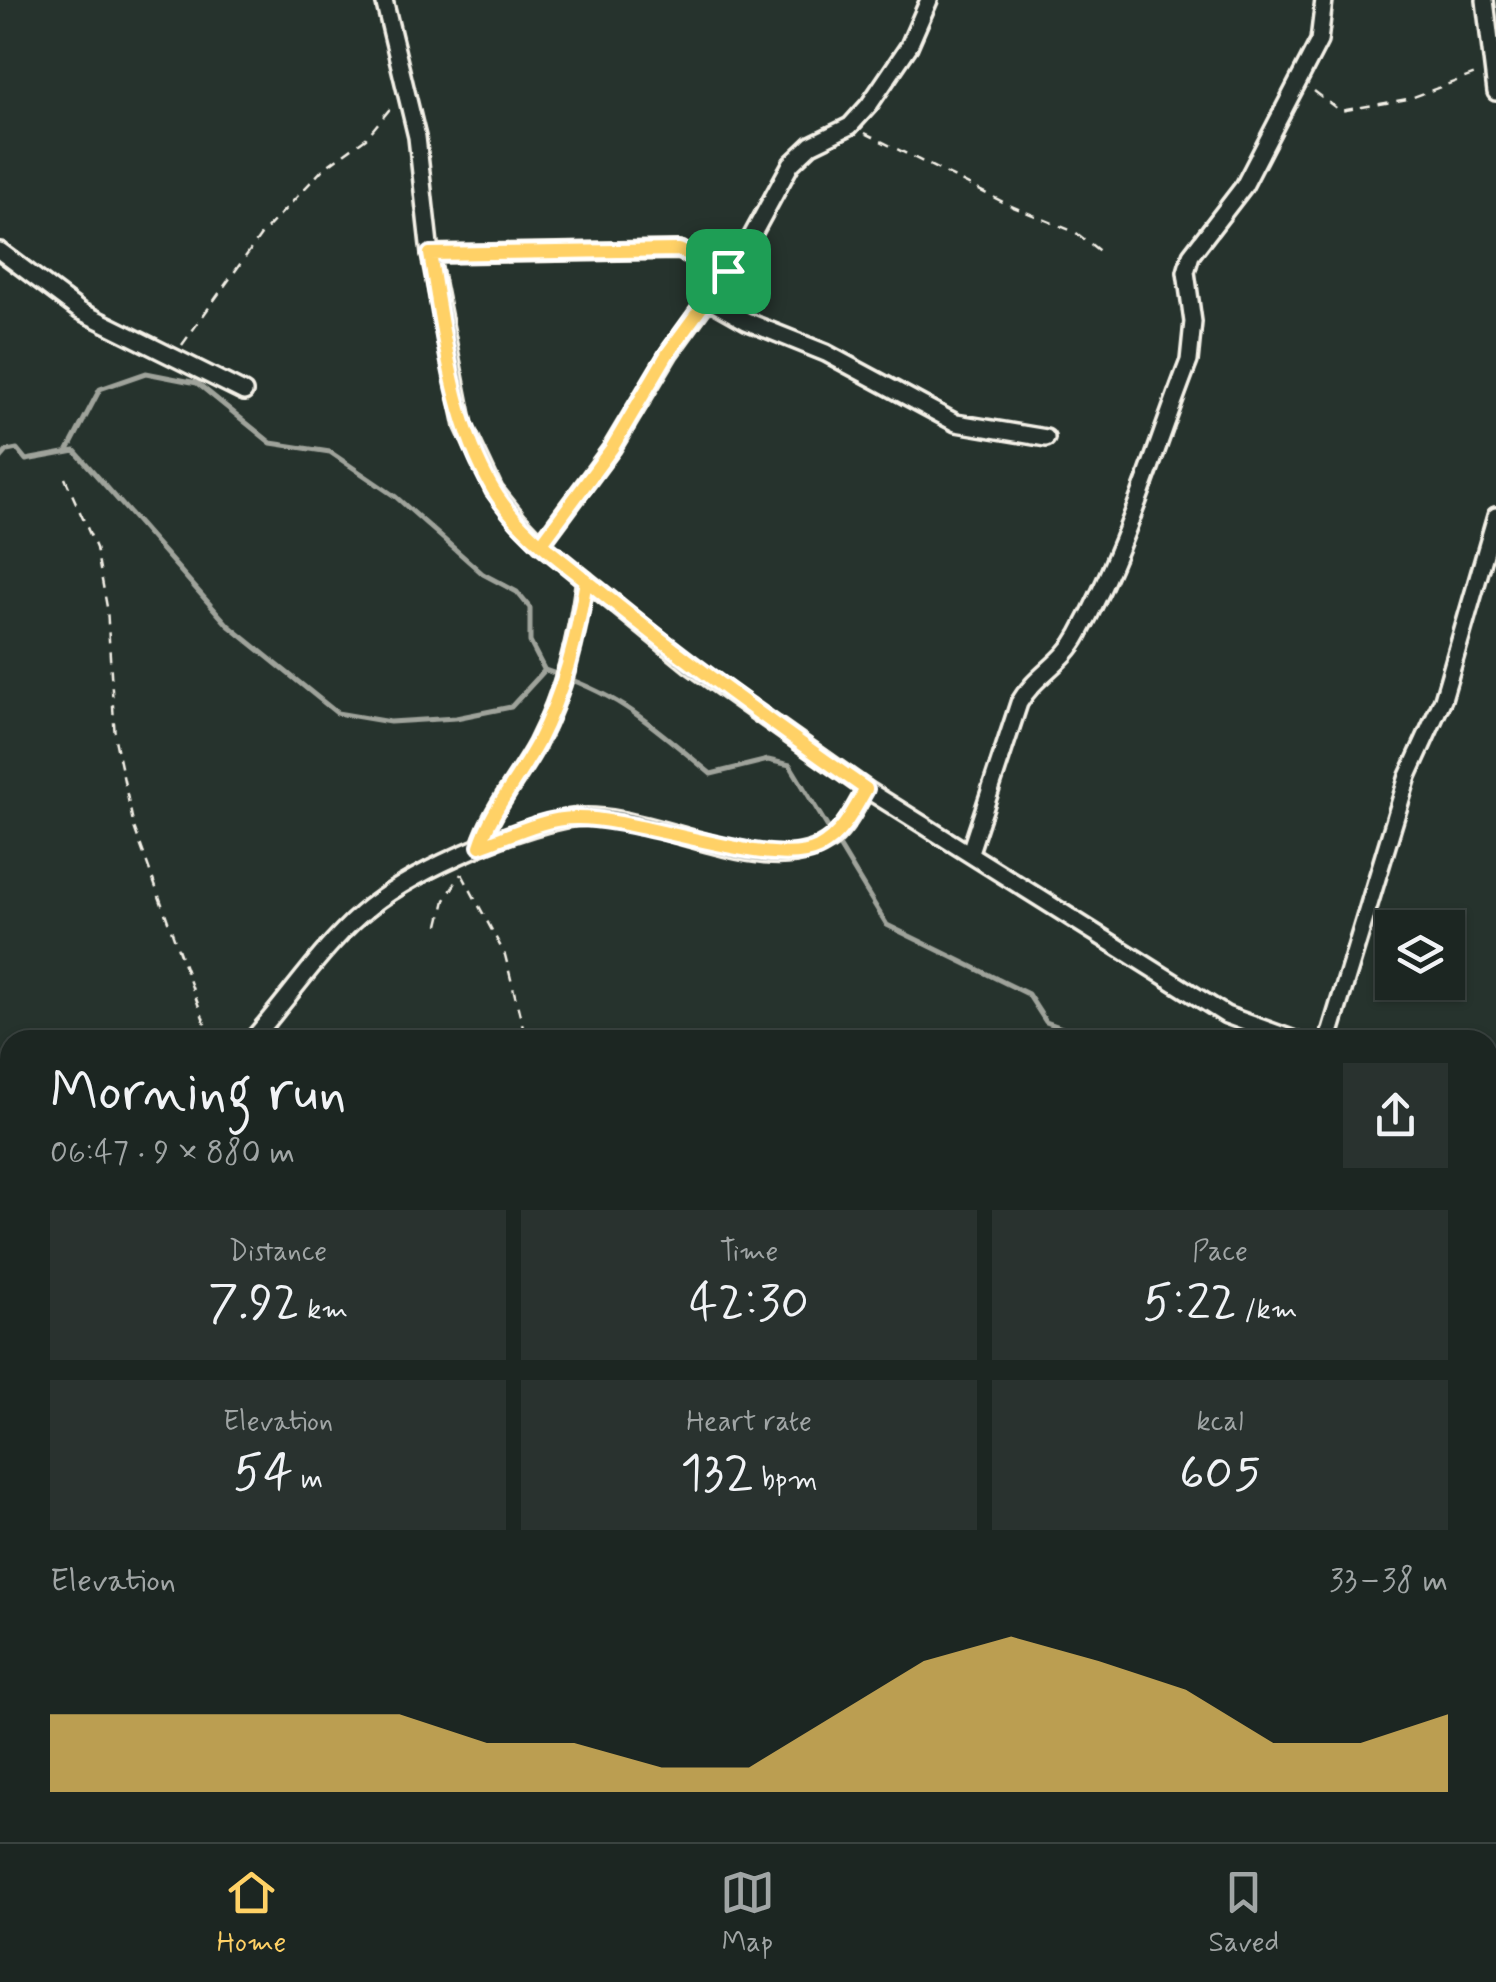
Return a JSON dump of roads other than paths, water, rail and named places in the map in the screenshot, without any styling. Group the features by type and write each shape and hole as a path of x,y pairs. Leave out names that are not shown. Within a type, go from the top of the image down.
{"street":[{"path":"384,0 406,88 430,254 464,426 494,490 541,544 689,664 866,789 1226,1014 1268,1030"},
{"path":"541,544 612,448 770,206 791,164 811,145 850,126 890,78 928,0"},
{"path":"970,852 1019,703 1029,686 1068,653 1094,606 1188,361 1193,322 1186,272 1191,255 1244,186 1318,40 1324,0"},
{"path":"1485,0 1496,92"},
{"path":"430,254 679,250 728,271"},
{"path":"0,251 80,311 244,392"},
{"path":"706,299 746,321 826,353 956,423 1046,438"},
{"path":"1331,1030 1408,776 1442,699 1496,516"},
{"path":"480,846 488,822 537,744 566,677 586,580"},
{"path":"261,1030 362,912 480,846 572,818 624,821 756,852 789,854 814,850 836,836 866,789"}],"waterway":[{"path":"67,452 100,389 146,373 197,383 271,443 330,452 396,497 483,574 517,592 530,608 530,642 544,669"},
{"path":"0,459 7,451 17,449 26,460 75,451 228,625 337,713 390,722 456,718 511,707 545,670 615,701 711,774 768,760 790,765 887,925 1028,994 1046,1022 1068,1030"}]}
